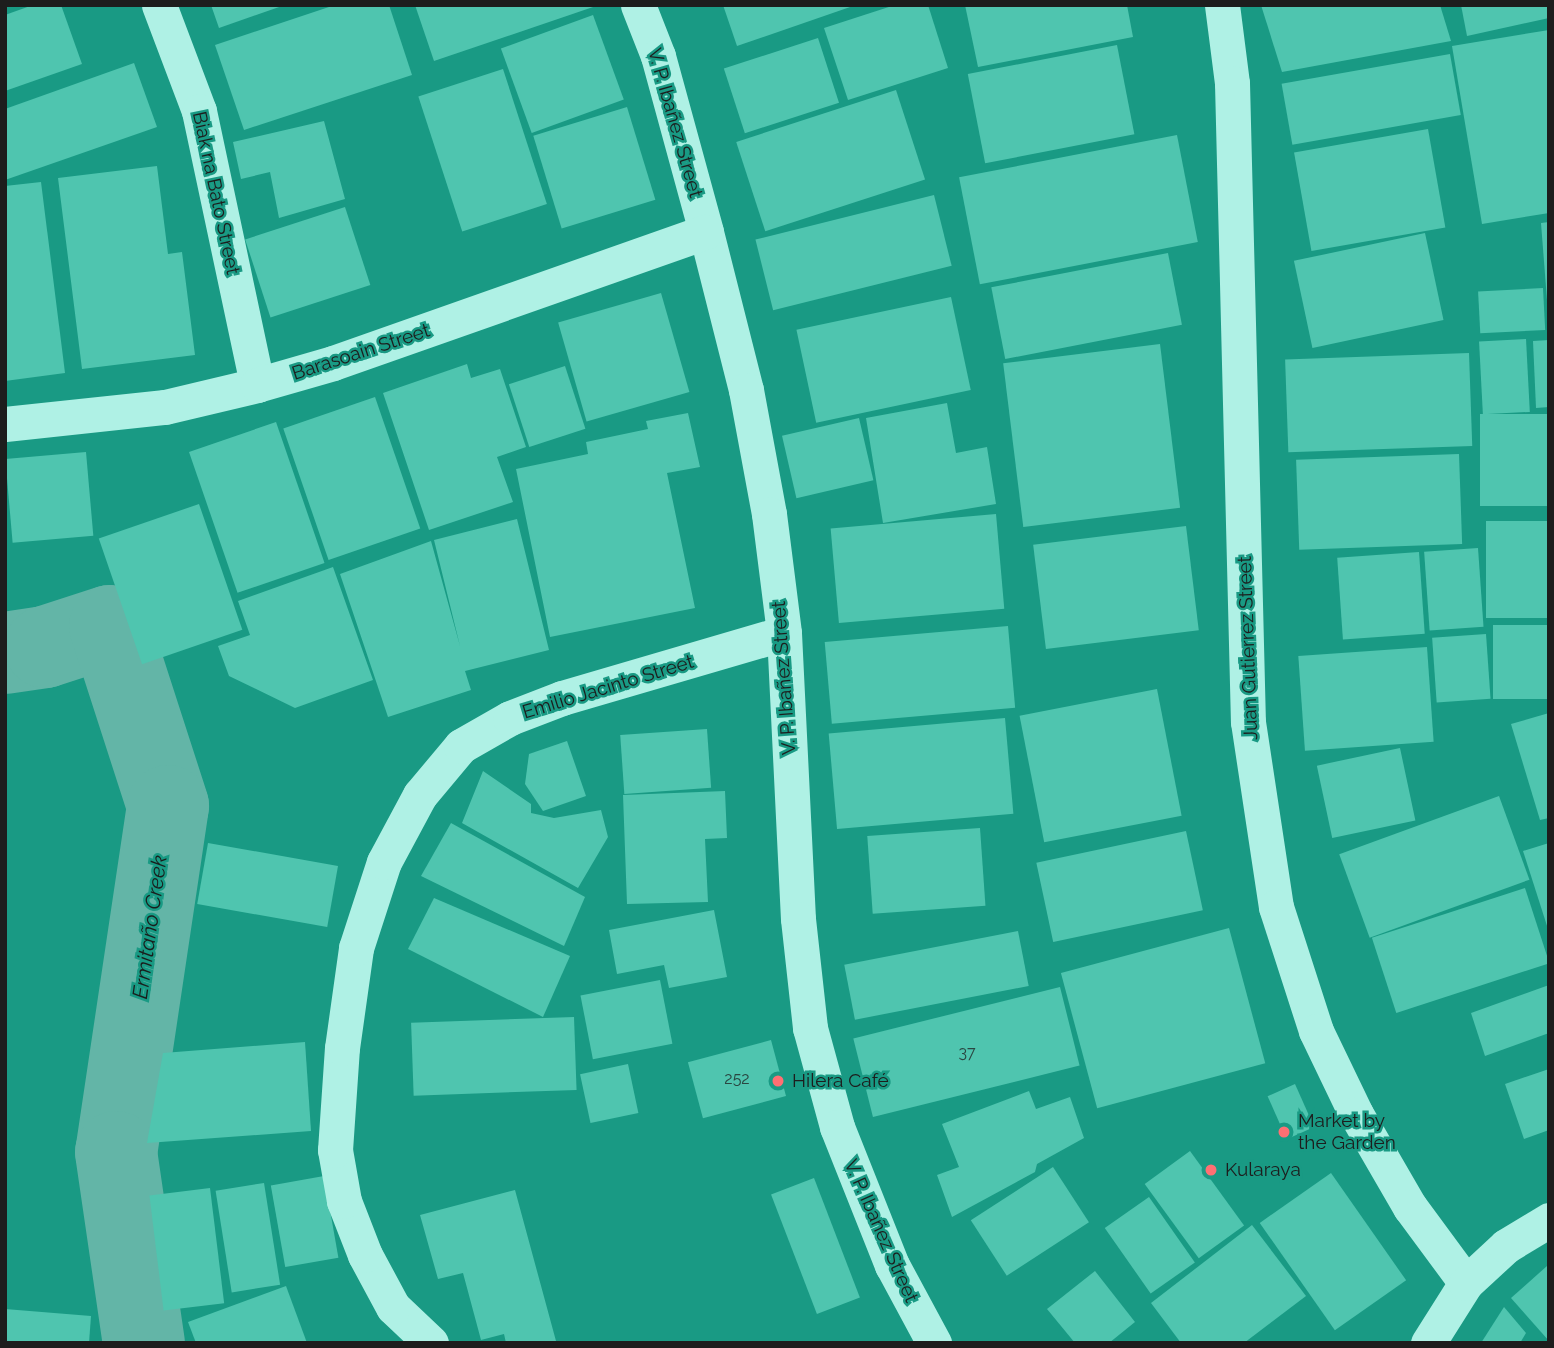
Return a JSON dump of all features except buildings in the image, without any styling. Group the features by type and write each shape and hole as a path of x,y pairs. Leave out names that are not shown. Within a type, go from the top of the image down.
{"street":[{"name":"Biak na Bato Street","path":"159,5 200,111 257,385"},
{"name":"V. P. Ibañez Street","path":"638,5 657,56 706,232 746,390 769,514 784,633 798,919 810,1028 846,1150 892,1265 931,1342"},
{"name":"Juan Gutierrez Street","path":"1222,5 1233,83 1248,722 1276,907 1316,1031 1356,1114 1410,1207 1466,1283"},
{"name":"Barasoain Street","path":"5,424 166,407 257,385 333,363 706,232"},
{"name":"Emilio Jacinto Street","path":"431,1343 393,1307 365,1255 344,1201 335,1150 342,1048 356,948 384,862 420,796 461,746 510,718 562,698 784,633"},
{"path":"1428,1343 1466,1283 1506,1246 1549,1220"}],"waterway":[{"name":"Ermitaño Creek","path":"5,653 45,647 110,626 168,806 116,1152 144,1343"}],"place":[{"name":"Hilera Café","path":"778,1081"},
{"name":"Market by the Garden","path":"1284,1132"},
{"name":"Kularaya","path":"1211,1170"}]}
